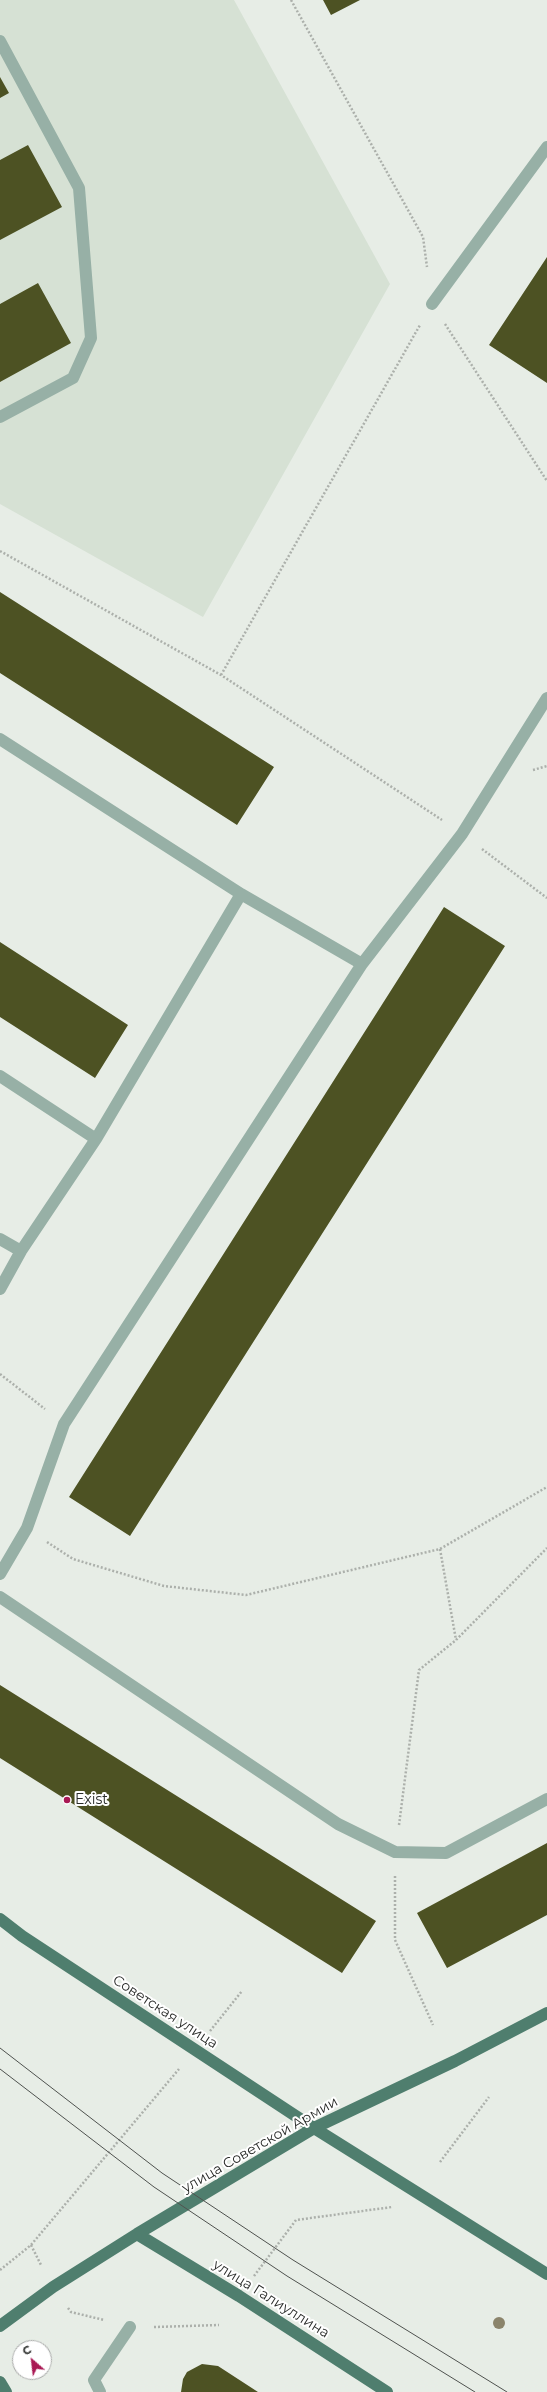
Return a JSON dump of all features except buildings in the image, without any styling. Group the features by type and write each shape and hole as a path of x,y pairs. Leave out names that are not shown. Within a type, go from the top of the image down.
{"main road":[{"name":"Советская улица","path":"0,1919 314,2128"},
{"name":"улица Советской Армии","path":"0,2326 54,2287 137,2234 314,2128 455,2061 547,2013"},
{"path":"314,2128 547,2274"},
{"name":"улица Галиуллина","path":"137,2234 239,2296 387,2392"},
{"path":"0,2382 6,2392"}],"lane":[{"path":"0,41 79,188 91,338 72,378 0,417"},
{"path":"432,304 547,146"},
{"path":"0,1574 27,1528 64,1424 362,964 462,834 547,698"},
{"path":"0,739 241,894 362,964"},
{"path":"0,1290 21,1251 96,1139 241,894"},
{"path":"0,1076 96,1139"},
{"path":"0,1238 21,1251"},
{"path":"0,1597 338,1824 395,1852 446,1852 547,1799"},
{"path":"100,2392 94,2380 130,2327"}],"path":[{"path":"291,0 423,237 432,304 547,481"},
{"path":"221,675 432,304"},
{"path":"0,551 221,675 462,834 547,898"},
{"path":"0,1374 64,1424"},
{"path":"27,1528 73,1558 88,1563 164,1586 246,1595 440,1549 547,1487"},
{"path":"433,2025 395,1940 395,1852 419,1670 456,1640 547,1548"},
{"path":"440,1549 456,1640"},
{"path":"0,2270 30,2245 196,2050 242,1991"},
{"path":"440,2162 489,2097"},
{"path":"253,2278 296,2220 396,2207"},
{"path":"130,2327 219,2325"}],"shaded area":[{"path":"0,0 234,0 390,284 203,617 0,504"}],"tram line":[{"path":"0,2048 162,2173 293,2260 507,2392"},
{"path":"0,2069 154,2187 287,2276 475,2392"}],"place":[{"name":"Exist","path":"67,1800"}]}
